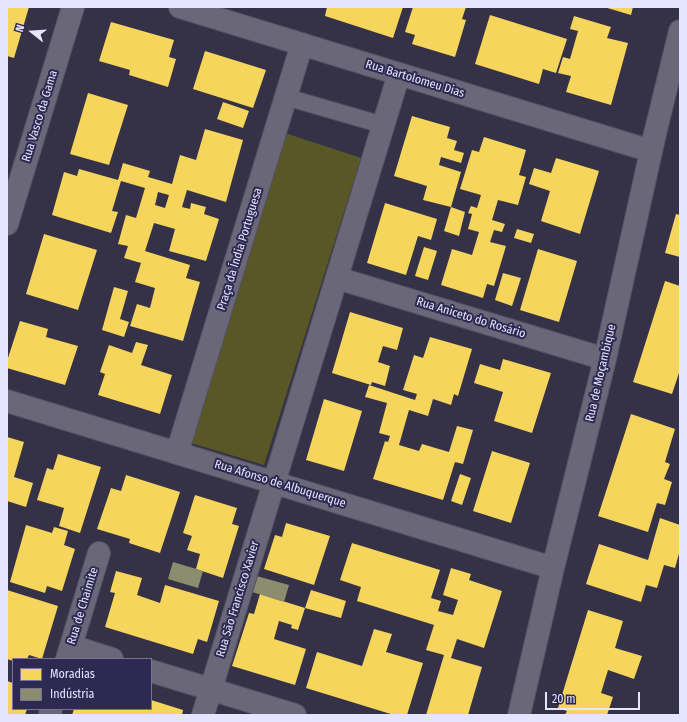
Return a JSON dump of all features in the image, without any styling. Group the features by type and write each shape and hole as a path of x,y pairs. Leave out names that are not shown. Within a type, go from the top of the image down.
{"street":[{"name":"Rua Vasco da Gama","path":"7,224 14,180 74,7"},
{"name":"Rua Bartolomeu Dias","path":"180,7 651,151"},
{"name":"Rua de Moçambique","path":"519,715 553,568 605,359 651,151 680,31"},
{"name":"Praça da Índia Portuguesa","path":"177,453 302,44"},
{"path":"274,482 399,74"},
{"name":"Rua Aniceto do Rosário","path":"337,278 605,359"},
{"name":"Rua Afonso de Albuquerque","path":"7,401 553,568"},
{"name":"Rua São Francisco Xavier","path":"203,715 274,482"},
{"name":"Rua de Chaimite","path":"69,653 99,553"},
{"path":"69,653 105,658"},
{"path":"152,671 295,715"}],"lane":[{"path":"286,97 383,126"}],"shaded area":[{"path":"285,133 361,158 264,465 188,442"}],"building: Moradias":[{"path":"7,7 29,7 14,58 7,56"},
{"path":"327,7 403,7 393,38 325,16"},
{"path":"413,7 466,7 462,19 466,20 455,57 412,44 415,35 405,32"},
{"path":"604,7 633,7 631,15"},
{"path":"490,15 567,39 556,73 543,69 539,84 475,64"},
{"path":"574,16 611,27 607,38 628,43 611,105 566,92 571,76 558,73 563,57 570,59 578,31 570,29"},
{"path":"111,22 174,40 169,57 176,59 168,87 129,75 130,70 99,61"},
{"path":"205,51 266,70 253,108 193,89"},
{"path":"88,93 128,105 109,165 70,154"},
{"path":"223,102 249,111 243,128 217,119"},
{"path":"412,116 450,127 447,138 457,141 454,150 464,153 461,163 441,157 439,165 461,172 451,207 423,200 427,186 394,176"},
{"path":"205,129 243,140 226,202 187,190 182,207 190,209 191,203 206,207 204,214 219,219 206,261 169,251 175,229 154,223 145,251 190,265 186,278 200,282 183,341 130,326 137,304 150,308 155,288 135,282 141,263 124,258 128,246 118,244 126,215 136,218 145,188 121,181 112,211 118,212 111,233 52,215 64,172 77,176 79,169 118,180 123,163 150,171 148,177 172,184 180,155 196,160","holes":["158,192 169,195 165,208 155,205"]},
{"path":"484,137 526,150 519,175 526,177 518,205 498,200 492,220 505,224 502,232 494,230 490,242 506,246 494,286 487,284 483,298 441,285 452,249 472,255 479,232 468,229 472,214 468,213 471,206 477,208 481,195 460,189 472,150 479,152"},
{"path":"556,158 599,171 580,234 541,221 550,191 529,184 534,168 551,173"},
{"path":"385,203 437,219 431,240 418,236 406,275 367,263"},
{"path":"451,207 465,212 459,236 444,231"},
{"path":"676,214 680,215 680,257 665,253"},
{"path":"517,229 534,234 531,243 514,238"},
{"path":"44,234 97,250 78,310 26,294"},
{"path":"424,247 437,251 428,280 415,276"},
{"path":"538,249 577,261 559,322 520,310"},
{"path":"503,273 521,278 512,306 495,300"},
{"path":"665,281 680,286 680,370 672,394 633,382"},
{"path":"114,287 128,291 120,319 129,322 124,337 102,330"},
{"path":"350,312 403,328 397,350 383,346 378,362 390,366 385,386 372,382 371,385 332,373"},
{"path":"20,321 48,329 46,337 78,346 65,385 7,368 7,361"},
{"path":"430,337 472,349 458,396 454,394 451,405 433,399 428,416 409,410 399,445 419,451 422,444 449,452 457,426 473,430 463,464 455,462 443,500 373,479 385,441 388,442 390,436 379,433 387,403 365,397 369,385 415,400 417,394 403,390 414,355 423,358"},
{"path":"136,342 148,345 141,365 172,375 160,414 98,395 105,374 100,372 109,345 132,353"},
{"path":"503,359 551,373 532,433 494,421 503,392 474,383 480,364 500,370"},
{"path":"324,399 362,411 344,471 306,460"},
{"path":"631,414 675,429 665,462 670,464 664,479 672,482 665,505 657,503 648,532 598,516"},
{"path":"7,437 24,442 14,477 33,483 26,507 7,501"},
{"path":"492,451 530,463 511,523 473,511"},
{"path":"58,454 101,467 80,533 59,526 64,508 37,500 47,468 53,470"},
{"path":"460,474 471,478 462,505 451,501"},
{"path":"126,475 180,492 160,553 129,543 130,539 97,529 111,488 121,491"},
{"path":"195,495 237,508 232,524 239,526 223,578 196,569 200,554 187,550 192,536 183,533"},
{"path":"660,518 680,525 680,550 675,568 664,565 657,588 646,585 641,602 586,584 599,544 648,560"},
{"path":"286,523 330,536 314,585 264,569 275,535 282,537"},
{"path":"26,525 52,533 54,527 68,531 64,545 75,549 62,591 47,586 45,593 10,582"},
{"path":"352,543 440,570 431,598 441,601 438,611 453,615 458,600 443,595 451,568 471,574 469,580 502,591 484,648 457,639 451,658 482,667 468,715 426,715 444,655 426,650 434,625 357,601 361,587 340,580"},
{"path":"116,571 142,578 137,595 160,603 165,585 219,601 207,642 198,639 193,654 105,627 115,593 110,592"},
{"path":"7,590 58,606 42,658 29,655 28,658 12,658 12,661 7,659"},
{"path":"311,590 346,601 341,618 305,608"},
{"path":"260,594 305,608 298,630 291,628 292,625 279,621 274,639 306,649 295,685 232,666 249,613 254,614"},
{"path":"588,610 623,621 615,648 642,656 634,679 608,670 601,693 613,697 607,715 565,715 567,711 558,708"},
{"path":"374,629 392,634 386,652 423,663 407,715 394,715 306,688 317,652 362,666"},
{"path":"7,681 12,683 12,710 27,710 25,715 7,715"},
{"path":"152,700 183,710 182,715 72,715 74,710 152,710"}],"building: Indústria":[{"path":"173,562 203,571 198,588 168,579"},
{"path":"253,575 289,585 284,602 249,591"}]}
